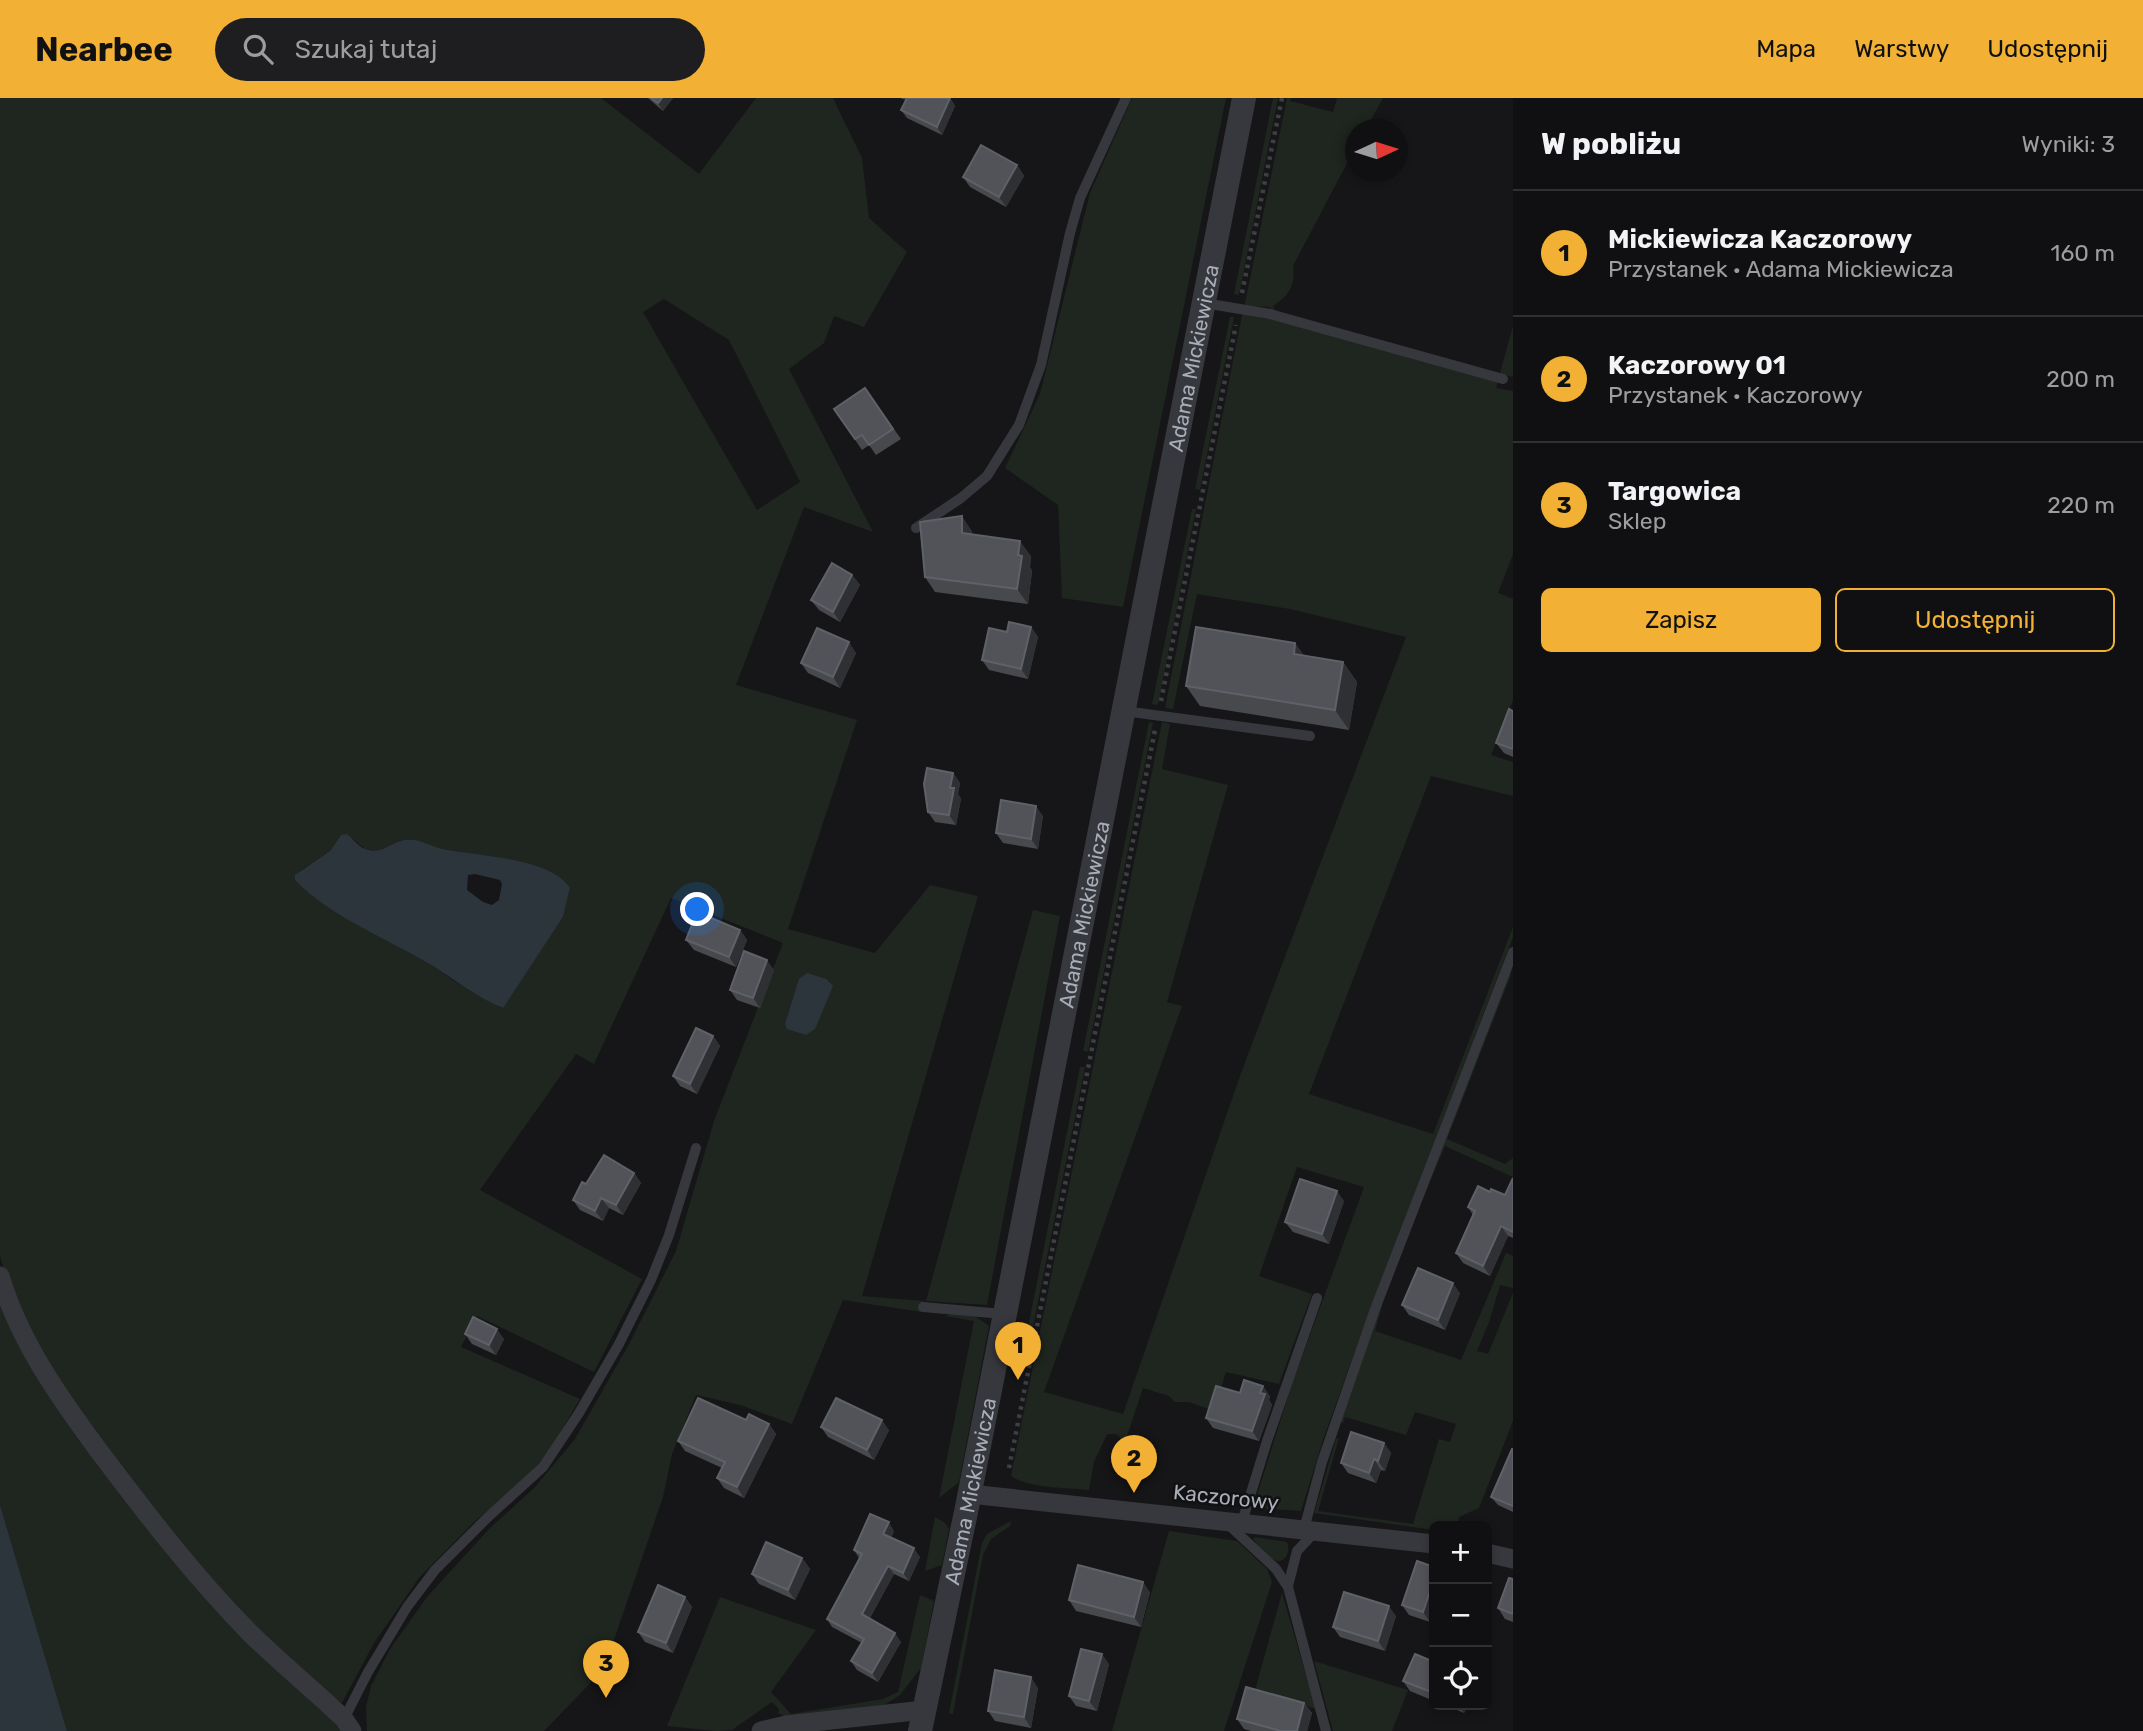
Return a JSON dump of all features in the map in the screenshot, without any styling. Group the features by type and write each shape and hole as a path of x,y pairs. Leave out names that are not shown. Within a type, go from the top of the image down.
{"street":[{"name":"Adama Mickiewicza","path":"922,1721 970,1494 1244,98"},
{"path":"0,1276 13,1314 39,1365 122,1481 218,1599 251,1634 348,1725"},
{"name":"Kaczorowy","path":"970,1494 1429,1543"},
{"path":"1492,1554 1513,1559"},
{"path":"761,1731 786,1726 922,1721"}],"lane":[{"path":"916,528 961,498 987,476 1019,425 1041,365 1080,198 1126,98"},
{"path":"1203,303 1270,314 1503,379"},
{"path":"1123,710 1310,736"},
{"path":"1288,1587 1297,1551 1311,1529 1322,1462 1375,1309 1513,952"},
{"path":"348,1725 387,1639 407,1607 435,1570 543,1467 562,1440 619,1344 652,1280 696,1148"},
{"path":"1317,1298 1267,1441 1233,1521 1276,1569 1288,1587 1326,1731"},
{"path":"923,1307 1005,1314"}],"path":[{"path":"1009,1468 1282,98"}],"shaded area":[{"path":"0,98 601,98 699,174 756,98 833,98 862,158 869,218 907,252 864,327 834,316 824,343 789,369 873,532 804,507 736,685 857,720 788,929 875,953 930,885 978,896 862,1296 924,1301 921,1312 843,1300 792,1424 740,1405 696,1395 672,1454 663,1497 604,1669 544,1731 367,1731 366,1707 371,1686 390,1649 427,1597 489,1529 535,1487 575,1439 629,1344 676,1251 714,1121 783,943 671,898 594,1064 576,1054 480,1190 642,1279 594,1372 477,1316 461,1347 580,1399 547,1454 526,1479 475,1521 419,1578 374,1643 342,1703 309,1680 258,1633 181,1544 75,1408 13,1300 0,1256","holes":["664,299 729,340 800,482 757,510 643,312","341,835 352,838 365,849 376,851 410,839 439,848 525,864 570,888 563,917 502,1008 454,981 300,871 330,851"]},
{"path":"1132,98 1226,98 1123,607 1062,598 1058,505 1005,468 1040,394 1090,193"},
{"path":"1273,98 1278,98 1239,295 1234,294"},
{"path":"1287,98 1333,112 1337,98 1383,98 1371,119 1345,119 1345,167 1293,266 1290,289 1273,306 1274,309 1500,373 1513,326 1513,377 1500,374 1496,388 1513,391 1513,554 1498,593 1513,599 1513,700 1491,755 1513,762 1513,796 1431,776 1309,1094 1433,1134 1513,927 1513,937 1370,1309 1323,1440 1301,1511 1253,1508 1291,1387 1364,1187 1297,1167 1259,1276 1312,1294 1279,1384 1226,1372 1214,1411 1189,1402 1175,1402 1169,1396 1143,1388 1124,1445 1123,1440 1116,1434 1107,1434 1094,1462 1089,1490 1037,1485 1011,1476 1162,722 1170,724 1162,769 1228,785 1167,1002 1182,1006 1044,1392 1123,1414 1241,1073 1406,637 1290,609 1197,594 1173,709 1165,708 1242,315 1245,313 1265,319 1271,307 1246,306"},
{"path":"1230,317 1234,317 1200,490 1195,489"},
{"path":"1192,509 1196,509 1158,705 1152,704"},
{"path":"1149,722 1153,723 1088,1052 1083,1051"},
{"path":"347,834 361,847 370,850 414,840 454,851 510,859 560,877 570,888 563,917 503,1008 342,916 295,880 295,875 330,851 341,835","holes":["468,875 500,880 502,884 499,900 492,905 467,890"]},
{"path":"1033,910 1060,916 987,1305 926,1301"},
{"path":"1513,963 1510,977 1447,1139 1505,1164 1513,1158 1513,1177 1445,1146 1425,1193"},
{"path":"807,973 826,979 833,986 815,1029 806,1035 787,1029 785,1024 799,979"},
{"path":"1080,1067 1085,1067 1024,1372 1019,1372"},
{"path":"1506,1253 1513,1256 1513,1288 1500,1285 1477,1351 1488,1354 1513,1293 1513,1421 1479,1508 1459,1517 1459,1521 1429,1521 1429,1529 1314,1513 1336,1439 1339,1438 1318,1511 1413,1524 1439,1439 1450,1442 1456,1424 1415,1412 1406,1435 1345,1417 1343,1423 1341,1422 1380,1304 1382,1306 1375,1331 1461,1360"},
{"path":"0,1296 89,1451 341,1731 67,1731 0,1505"},
{"path":"945,1316 975,1316 989,1326 959,1482 939,1498 974,1321"},
{"path":"0,1505 67,1731 0,1731"},
{"path":"935,1517 949,1529 942,1565 925,1571"},
{"path":"1011,1521 1010,1526 991,1539 983,1555 953,1714 949,1713 982,1543 987,1534"},
{"path":"1169,1531 1237,1541 1267,1569 1272,1582 1224,1731 1112,1731"},
{"path":"1255,1537 1287,1542 1285,1558 1281,1561 1272,1559 1253,1539"},
{"path":"1282,1593 1316,1709 1255,1690"},
{"path":"920,1595 934,1601 921,1668 900,1695 884,1705 785,1717 778,1713 779,1709 772,1702 732,1730 667,1726 720,1597 816,1630 771,1692 791,1714 883,1699 898,1692"},
{"path":"1314,1661 1408,1690 1392,1731 1333,1731"}],"building":[{"path":"907,98 950,98 937,127 901,110"},
{"path":"981,145 1017,165 999,197 963,177"},
{"path":"865,388 893,429 869,445 862,435 855,439 834,409"},
{"path":"962,516 962,533 1020,541 1018,555 1022,556 1017,589 925,577 920,522"},
{"path":"832,563 852,575 833,612 811,600"},
{"path":"1009,622 1031,627 1021,669 982,660 989,628 1007,632"},
{"path":"1196,627 1295,643 1294,654 1343,662 1335,710 1186,686"},
{"path":"817,628 849,642 833,677 801,663"},
{"path":"1509,709 1513,711 1513,749 1496,743"},
{"path":"927,768 953,773 950,788 954,788 949,815 928,812 924,784"},
{"path":"1001,800 1036,806 1031,839 996,833"},
{"path":"697,912 740,930 729,957 686,940"},
{"path":"744,951 767,960 753,998 730,990"},
{"path":"696,1028 713,1036 690,1084 673,1076"},
{"path":"604,1155 634,1173 616,1205 601,1198 595,1211 573,1200 582,1182 586,1184"},
{"path":"1513,1178 1513,1232 1501,1226 1483,1266 1456,1253 1475,1211 1468,1207 1478,1186 1505,1195"},
{"path":"1300,1179 1337,1191 1322,1234 1285,1222"},
{"path":"1418,1268 1453,1283 1438,1320 1402,1305"},
{"path":"473,1317 497,1329 489,1345 465,1334"},
{"path":"1244,1380 1263,1386 1260,1393 1265,1394 1252,1431 1206,1418 1216,1386 1240,1393"},
{"path":"698,1398 746,1420 749,1414 769,1424 737,1487 717,1478 725,1462 678,1441"},
{"path":"836,1398 882,1420 867,1450 821,1427"},
{"path":"1351,1432 1384,1443 1378,1461 1374,1459 1369,1473 1341,1463"},
{"path":"1513,1449 1513,1506 1491,1497"},
{"path":"870,1514 889,1522 883,1534 914,1548 903,1573 888,1566 862,1614 895,1633 872,1673 851,1661 864,1639 827,1619 862,1554 854,1550"},
{"path":"766,1542 802,1558 788,1590 752,1574"},
{"path":"1417,1561 1429,1565 1429,1594 1423,1612 1402,1605"},
{"path":"1078,1565 1143,1582 1134,1617 1069,1600"},
{"path":"1509,1578 1513,1579 1513,1614 1498,1608"},
{"path":"658,1585 685,1597 666,1643 638,1632"},
{"path":"1344,1592 1389,1606 1378,1641 1333,1627"},
{"path":"1081,1649 1102,1654 1089,1701 1069,1696"},
{"path":"1415,1654 1429,1660 1429,1691 1403,1681"},
{"path":"995,1670 1031,1677 1024,1717 988,1711"},
{"path":"1246,1687 1304,1703 1297,1731 1281,1731 1237,1719"}],"place":[{"name":"Mickiewicza Kaczorowy","path":"1018,1380"},
{"name":"Kaczorowy 01","path":"1134,1493"},
{"name":"Targowica","path":"606,1698"}]}
